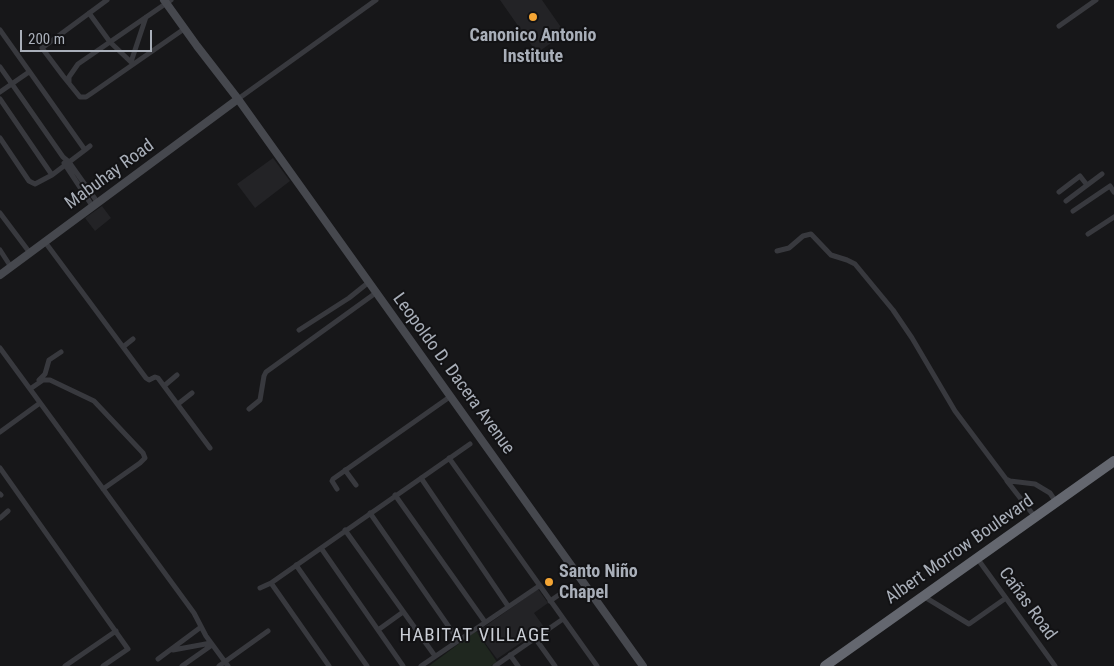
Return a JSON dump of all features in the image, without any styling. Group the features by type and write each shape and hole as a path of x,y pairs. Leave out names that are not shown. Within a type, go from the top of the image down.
{"highway":[{"name":"Albert Morrow Boulevard","path":"825,666 1114,461"}],"main road":[{"name":"Leopoldo D. Dacera Avenue","path":"167,1 184,30 238,99 643,666"},
{"name":"Mabuhay Road","path":"0,275 238,99"}],"street":[{"path":"107,0 42,48 78,95 86,97 132,63 184,30"},
{"path":"238,99 376,0"},
{"path":"1059,26 1096,0"},
{"path":"71,86 69,77 74,68 167,1"},
{"path":"89,13 110,42 132,63"},
{"path":"132,63 146,17"},
{"path":"0,30 29,72 87,148 52,175 38,183 31,183 0,138"},
{"path":"0,67 95,205"},
{"path":"0,92 29,72"},
{"path":"0,100 52,175"},
{"path":"1066,201 1102,174"},
{"path":"1058,192 1080,176 1087,185"},
{"path":"1073,211 1110,186 1114,192"},
{"path":"0,213 30,253"},
{"path":"1088,234 1114,217"},
{"path":"777,251 789,248 803,236 811,234 831,255 855,264 893,310 955,410 1035,517"},
{"path":"45,242 146,378 149,380 157,377 210,448"},
{"path":"0,250 2,257 11,267"},
{"path":"299,330 349,298 369,282"},
{"path":"249,408 260,400 266,372 377,292"},
{"path":"123,347 133,339"},
{"path":"0,348 194,613 211,644 226,664"},
{"path":"29,388 42,377 49,360 61,352"},
{"path":"164,386 177,375"},
{"path":"29,388 43,380 50,380 94,400 143,453 145,458 103,489"},
{"path":"178,404 192,393"},
{"path":"337,489 332,480 451,396"},
{"path":"0,432 40,403"},
{"path":"260,588 270,583 470,444"},
{"path":"449,458 596,666"},
{"path":"0,468 128,648 103,666"},
{"path":"345,470 356,485"},
{"path":"420,478 508,606"},
{"path":"1006,479 1035,484 1050,494 1056,502"},
{"path":"395,495 485,622"},
{"path":"0,518 8,511"},
{"path":"370,513 458,640"},
{"path":"346,530 435,656"},
{"path":"321,548 403,666"},
{"name":"Cañas Road","path":"977,558 1055,666"},
{"path":"296,565 367,666"},
{"path":"270,583 328,666"},
{"path":"421,666 539,586"},
{"path":"550,601 566,590"},
{"path":"923,596 968,624 1006,598"},
{"path":"378,630 403,612"},
{"path":"495,666 563,619"},
{"path":"158,659 202,628"},
{"path":"65,666 116,631"},
{"path":"219,666 226,664 268,632"},
{"path":"535,638 555,666"},
{"path":"170,650 211,644"},
{"path":"182,666 211,644"},
{"path":"510,655 518,666"}],"shaded area":[{"name":"Canonico Antonio Institute","path":"500,0 542,0 565,33 537,53"},
{"path":"273,158 290,181 255,208 237,184"},
{"path":"102,206 111,218 95,231 85,218"},
{"path":"538,589 548,603 534,613 544,627 497,659 477,632"},
{"path":"476,631 497,662 491,666 429,666"}],"place":[{"name":"Canonico Antonio Institute","path":"533,17"},
{"name":"Santo Niño Chapel","path":"549,582"}],"district":[{"name":"HABITAT VILLAGE","path":"475,636"}]}
